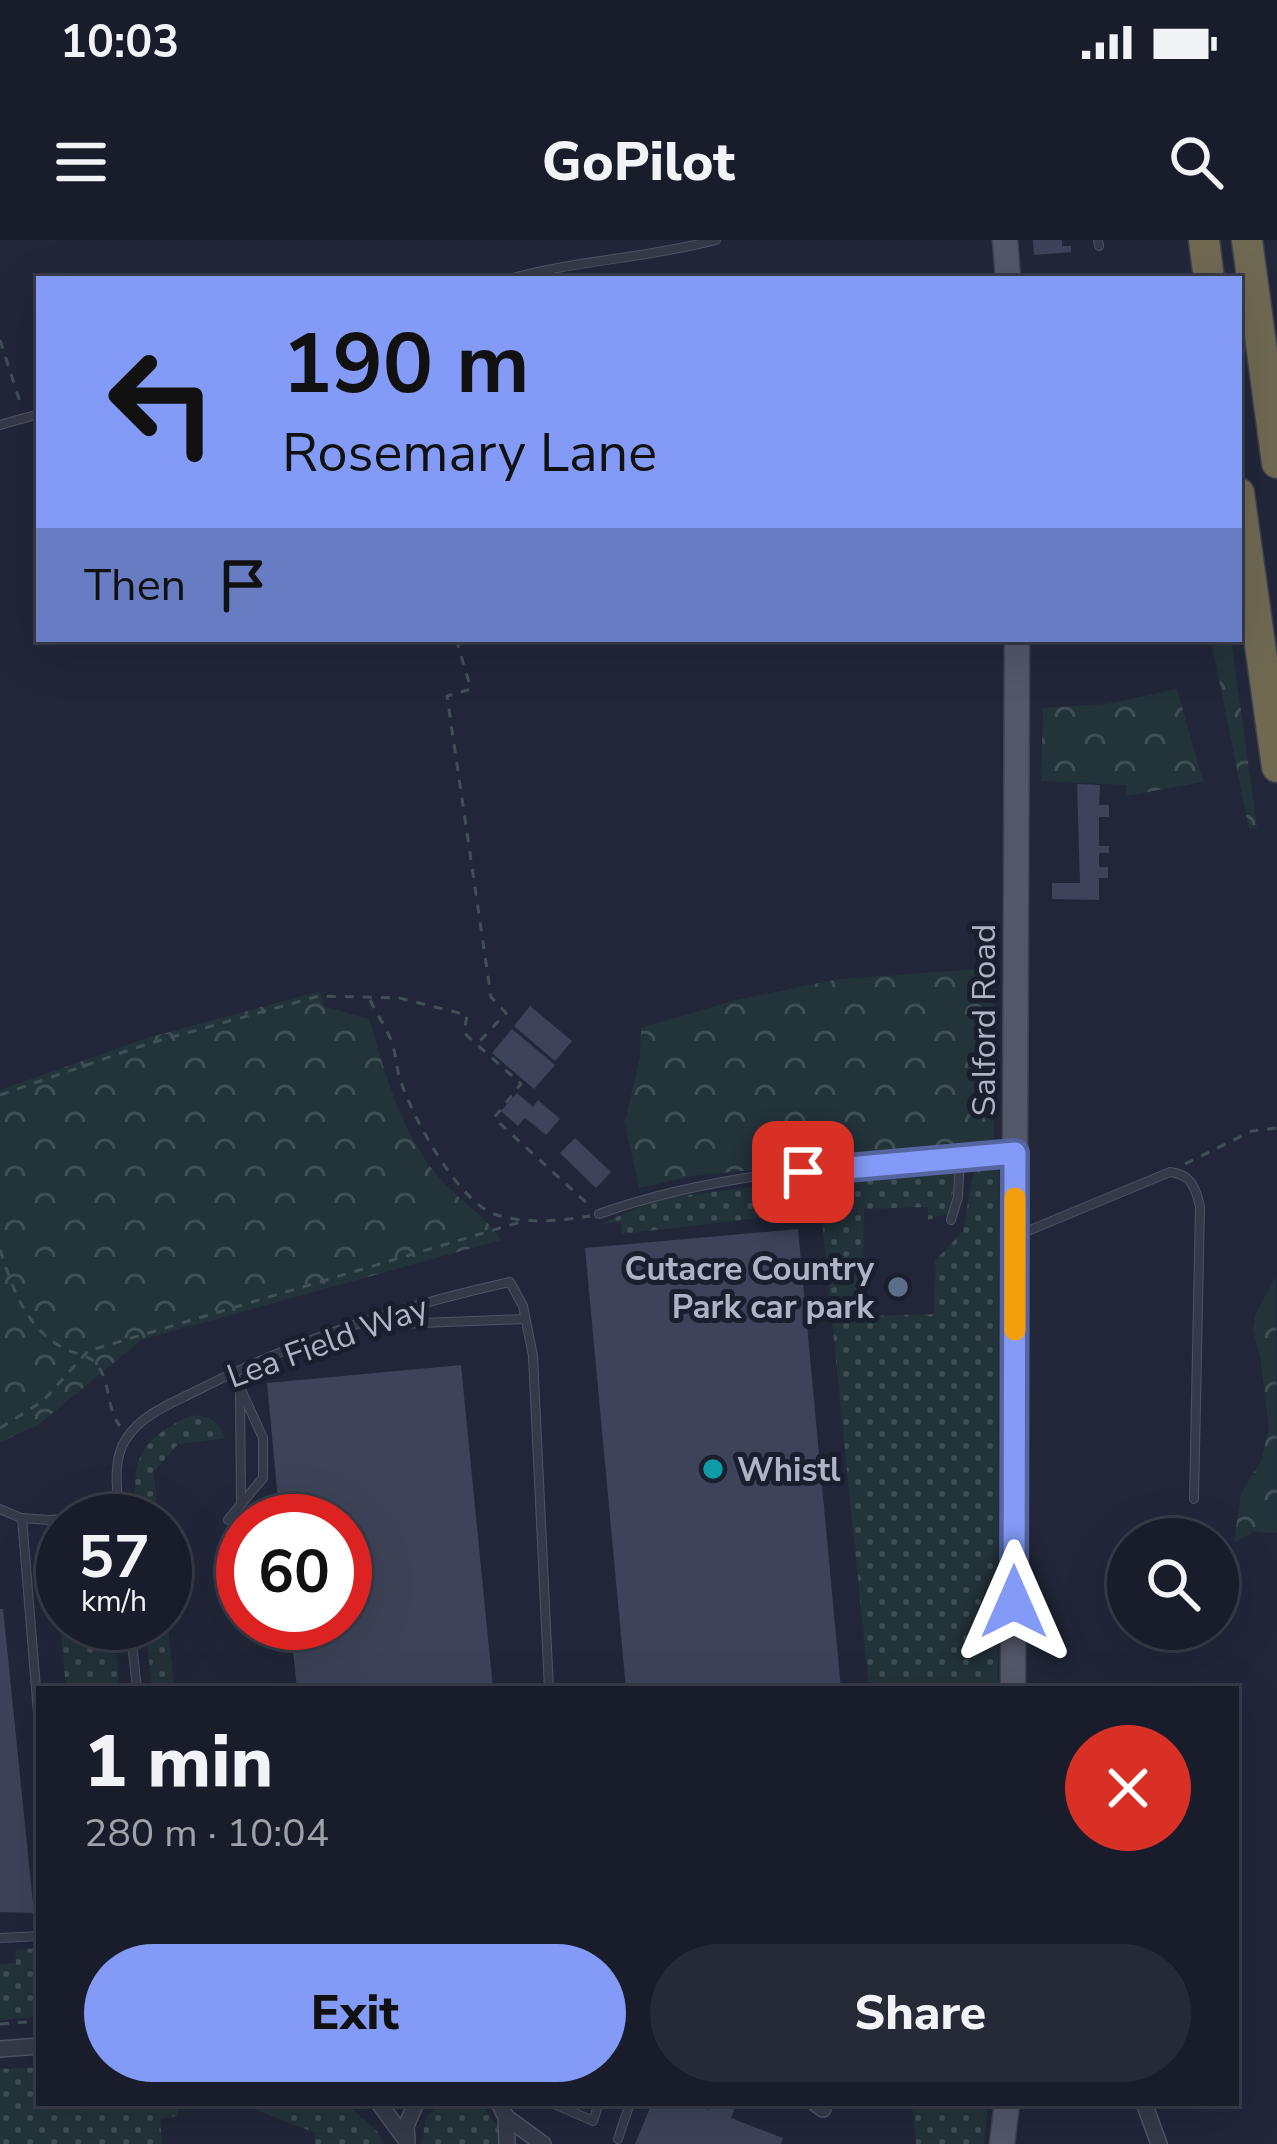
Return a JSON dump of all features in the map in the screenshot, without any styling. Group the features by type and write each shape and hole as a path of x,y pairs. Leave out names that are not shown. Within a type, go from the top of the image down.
{"highway":[{"path":"1204,240 1209,276"},
{"path":"1247,240 1277,463"},
{"path":"1242,515 1277,767"}],"main road":[{"path":"1005,240 1008,276"},
{"name":"Salford Road","path":"1013,1686 1017,642"},
{"path":"1002,2144 1006,2106"}],"street":[{"path":"0,2049 36,2046"},
{"path":"382,2106 407,2142"},
{"path":"407,2142 406,2126 415,2106"},
{"path":"1145,2106 1159,2144"},
{"path":"502,2110 507,2144"},
{"path":"502,2110 543,2144"}],"lane":[{"path":"520,276 716,240"},
{"path":"0,425 36,415"},
{"path":"598,1214 657,1193 720,1180 1015,1153"},
{"path":"951,1220 958,1197 960,1158"},
{"path":"1015,1236 1170,1172 1188,1178 1200,1207 1194,1499"},
{"name":"Lea Field Way","path":"128,1436 157,1411 279,1351 484,1288 510,1282 526,1319"},
{"path":"356,1326 526,1319 537,1410 549,1686"},
{"path":"233,1372 263,1438 263,1478 250,1494"},
{"path":"240,1389 241,1494"},
{"path":"119,1494 117,1463 128,1436"},
{"path":"0,1509 36,1519"},
{"path":"22,1518 36,1688"},
{"path":"133,1650 137,1686"},
{"path":"0,1938 36,1936"},
{"path":"559,2106 592,2122 598,2106"},
{"path":"618,2139 629,2106"}],"path":[{"path":"0,340 27,418"},
{"path":"456,642 471,689 447,696 491,998 506,1012 477,1044"},
{"path":"0,1094 147,1044 319,996 399,998 466,1015 464,1033 521,1084 494,1118 598,1214"},
{"path":"369,998 393,1044 400,1078 418,1122 470,1197 492,1214 527,1220 561,1221 598,1214"},
{"path":"1170,1172 1252,1131 1277,1128"},
{"path":"0,1428 43,1401 66,1379 81,1355 527,1220"},
{"path":"0,1250 14,1293 35,1328 100,1368 111,1415 128,1436"},
{"path":"0,2024 36,2020"}],"green space":[{"path":"1212,642 1231,642 1257,827 1249,829"},
{"path":"1177,689 1203,782 1126,796 1126,785 1041,781 1043,708 1107,704"},
{"path":"995,968 994,1142 692,1176 639,1188 625,1123 640,1056 641,1028 736,1000 839,979"},
{"path":"321,991 323,1006 369,1019 395,1100 423,1157 501,1240 141,1340 38,1425 0,1442 0,1090 147,1038"},
{"path":"948,1162 956,1171 949,1218 945,1214 928,1220 928,1207 864,1209 862,1316 934,1314 935,1261 963,1231 974,1168 986,1164 999,1168 998,1686 869,1686 821,1211 622,1234 621,1221 601,1224 657,1199"},
{"path":"1276,1277 1277,1533 1253,1532 1239,1540 1241,1493 1261,1461 1269,1428 1253,1330 1256,1313"},
{"path":"191,1415 203,1416 220,1427 225,1438 178,1444 154,1472 156,1494 136,1494 141,1456 172,1425"},
{"path":"62,1650 116,1650 120,1686 66,1686"},
{"path":"148,1650 170,1650 174,1686 152,1686"},
{"path":"36,1948 36,2016 0,2020 0,1964 16,1963 15,1950"},
{"path":"36,2067 36,2106 179,2106 177,2116 160,2119 162,2144 0,2144 0,2069"},
{"path":"246,2106 348,2106 378,2132 384,2144 314,2144 316,2133"},
{"path":"439,2106 482,2106 498,2126 499,2144 421,2144 426,2117"},
{"path":"912,2106 988,2106 984,2144 916,2144"}],"building":[{"path":"1033,240 1062,240 1071,252 1034,255"},
{"path":"1077,784 1100,785 1099,805 1109,805 1109,817 1099,817 1099,846 1109,846 1109,853 1099,853 1099,867 1108,867 1108,878 1099,878 1099,900 1052,899 1052,883 1080,883"},
{"path":"530,1006 572,1041 555,1061 514,1026"},
{"path":"512,1029 555,1065 534,1089 492,1053"},
{"path":"517,1093 533,1107 538,1100 560,1119 546,1135 525,1118 518,1126 501,1111"},
{"path":"575,1138 611,1172 596,1188 560,1153"},
{"name":"Whistl","path":"798,1229 841,1686 626,1686 585,1248"},
{"path":"461,1365 493,1686 297,1686 293,1650 372,1650 372,1494 277,1494 267,1383"},
{"path":"3,1609 34,1913 0,1912"},
{"path":"651,2106 708,2110 710,2106 732,2106 731,2118 783,2138 781,2144 635,2144"}],"slow traffic":[{"path":"1015,1198 1015,1330"}],"place":[{"name":"Cutacre Country Park car park","path":"898,1287"},
{"name":"Whistl","path":"713,1469"}],"route":[{"path":"803,1172 1015,1153 1014,1602"}]}
